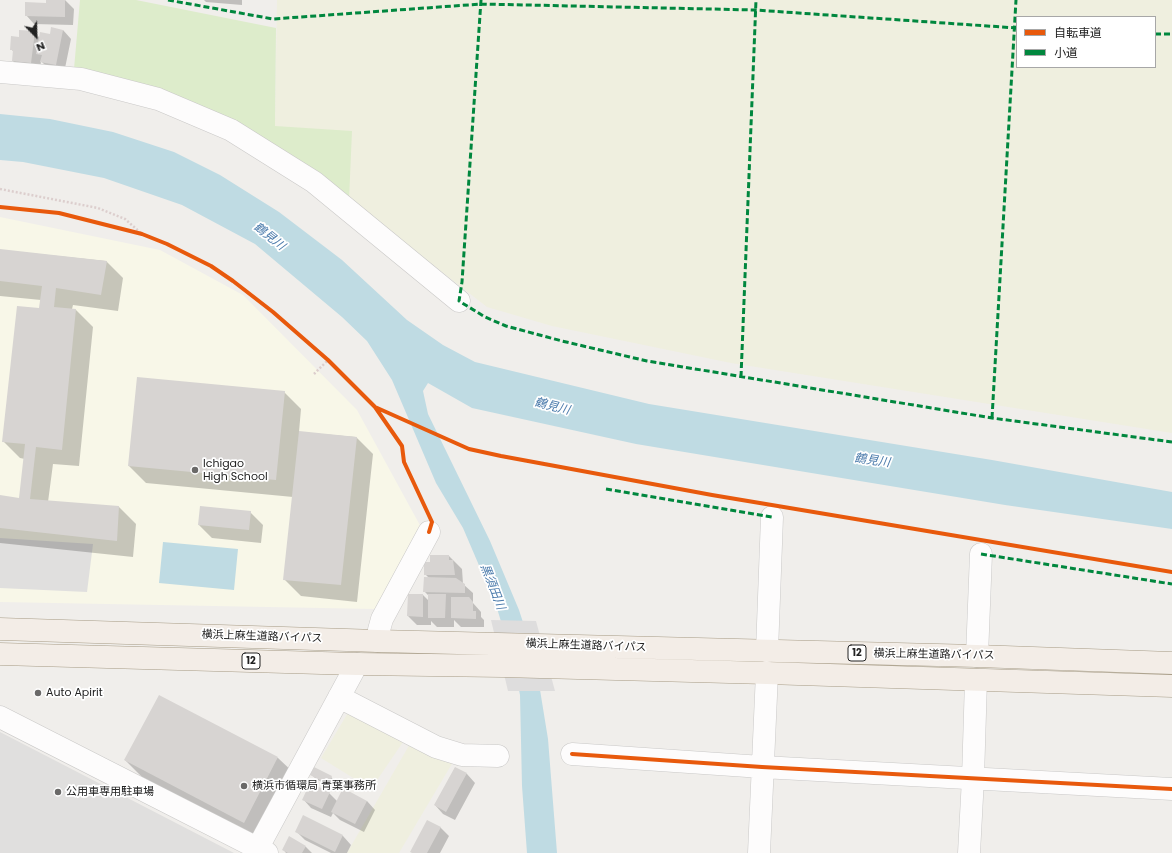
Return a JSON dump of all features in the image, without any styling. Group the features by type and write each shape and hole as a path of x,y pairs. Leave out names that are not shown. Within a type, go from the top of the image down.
{"main road":[{"name":"横浜上麻生道路バイパス","path":"0,629 378,641 977,656 1172,663"},
{"name":"横浜上麻生道路バイパス","path":"0,654 767,673 1172,686"}],"street":[{"path":"0,72 81,79 158,99 232,130 314,182 459,301"},
{"path":"767,651 772,517"},
{"path":"378,641 382,619 429,532"},
{"path":"977,656 981,554"},
{"path":"0,717 260,851 357,664"},
{"path":"759,853 767,673"},
{"path":"969,853 976,680"},
{"path":"339,697 436,747 462,755 498,756"},
{"path":"572,754 762,767 1172,789"}],"path":[{"path":"0,189 98,208 125,219 142,234"},
{"path":"128,230 147,236"},
{"path":"322,355 333,365"},
{"path":"314,374 328,360"}],"shaded area":[{"name":"Ichigao High School","path":"0,217 160,250 243,295 357,410 422,529 375,609 0,602"},
{"path":"0,538 93,544 87,592 0,588"},
{"name":"公用車専用駐車場","path":"0,732 234,853 0,853"}],"green space":[{"path":"80,0 136,0 276,28 275,126 352,131 349,200 272,145 74,69"},
{"path":"277,0 1172,0 1172,433 731,363 552,326 487,307 349,200 275,126"},
{"path":"349,711 403,742 371,789 321,758"},
{"path":"411,742 453,762 399,853 347,853"}],"water":[{"path":"0,114 50,119 113,132 174,152 220,175 279,212 342,260 407,320 443,345 475,362 649,404 992,460 1172,492 1172,529 1005,505 636,444 472,408 428,383 423,391 428,414 490,541 519,610 535,659 548,739 557,853 527,853 522,786 520,695 513,661 496,605 463,528 436,483 392,380 367,341 342,317 255,244 182,205 104,178 23,162 0,160"},
{"path":"163,542 238,549 234,590 159,583"}],"pier":[{"path":"491,620 536,621 555,691 508,691"}],"building":[{"path":"46,0 65,0 65,17 25,16 25,2 46,3"},
{"path":"51,27 63,30 56,65 40,62 42,55 36,54 40,32 50,34"},
{"path":"19,30 35,31 31,63 12,61 13,50 10,50 11,36 19,37"},
{"path":"0,249 107,261 101,295 56,288 54,307 76,309 62,450 36,447 30,499 119,506 117,541 0,528 0,495 19,498 25,444 2,442 17,306 39,308 42,286 0,281"},
{"path":"137,377 285,391 276,480 128,466"},
{"path":"299,431 357,437 341,585 283,580"},
{"path":"200,506 251,511 249,530 198,525"},
{"path":"430,555 449,555 449,560 453,560 455,575 424,575 424,562 430,562"},
{"path":"424,577 456,578 465,584 465,593 423,592"},
{"path":"408,594 423,594 423,617 407,616"},
{"path":"428,594 446,594 445,618 428,618"},
{"path":"451,597 469,597 473,602 473,611 476,611 476,619 451,618"},
{"path":"159,695 278,757 244,823 124,760"},
{"path":"314,767 332,776 328,784 310,775"},
{"path":"455,767 467,773 446,812 434,805"},
{"path":"310,783 330,792 322,809 302,800"},
{"path":"343,788 367,801 355,824 331,812"},
{"path":"303,815 343,835 335,852 295,832"},
{"path":"427,820 441,827 427,853 412,853 410,852"},
{"path":"289,836 306,846 302,853 288,853 282,850"}],"marked path":[{"path":"168,0 273,19 481,4 755,10 1016,28"},
{"path":"481,0 462,282 459,301 485,317 506,326 647,361 992,418 1172,442"},
{"path":"741,377 756,0"},
{"path":"992,418 1016,0"},
{"path":"1156,34 1172,34"},
{"path":"606,489 772,517"},
{"path":"981,554 1172,584"}],"cycle path":[{"path":"0,207 59,213 142,234 167,244 211,266 273,312 328,360 375,407 469,449 712,495 1172,572"},
{"path":"375,407 402,446 404,462 432,522 429,532"},
{"path":"572,754 762,767 1172,789"}],"place":[{"name":"Ichigao High School","path":"195,470"},
{"name":"Auto Apirit","path":"38,693"},
{"name":"横浜市循環局 青葉事務所","path":"244,786"},
{"name":"公用車専用駐車場","path":"58,792"}],"water label":[{"name":"鶴見川","path":"269,237"},
{"name":"鶴見川","path":"552,407"},
{"name":"鶴見川","path":"872,461"},
{"name":"黒須田川","path":"492,587"}]}
